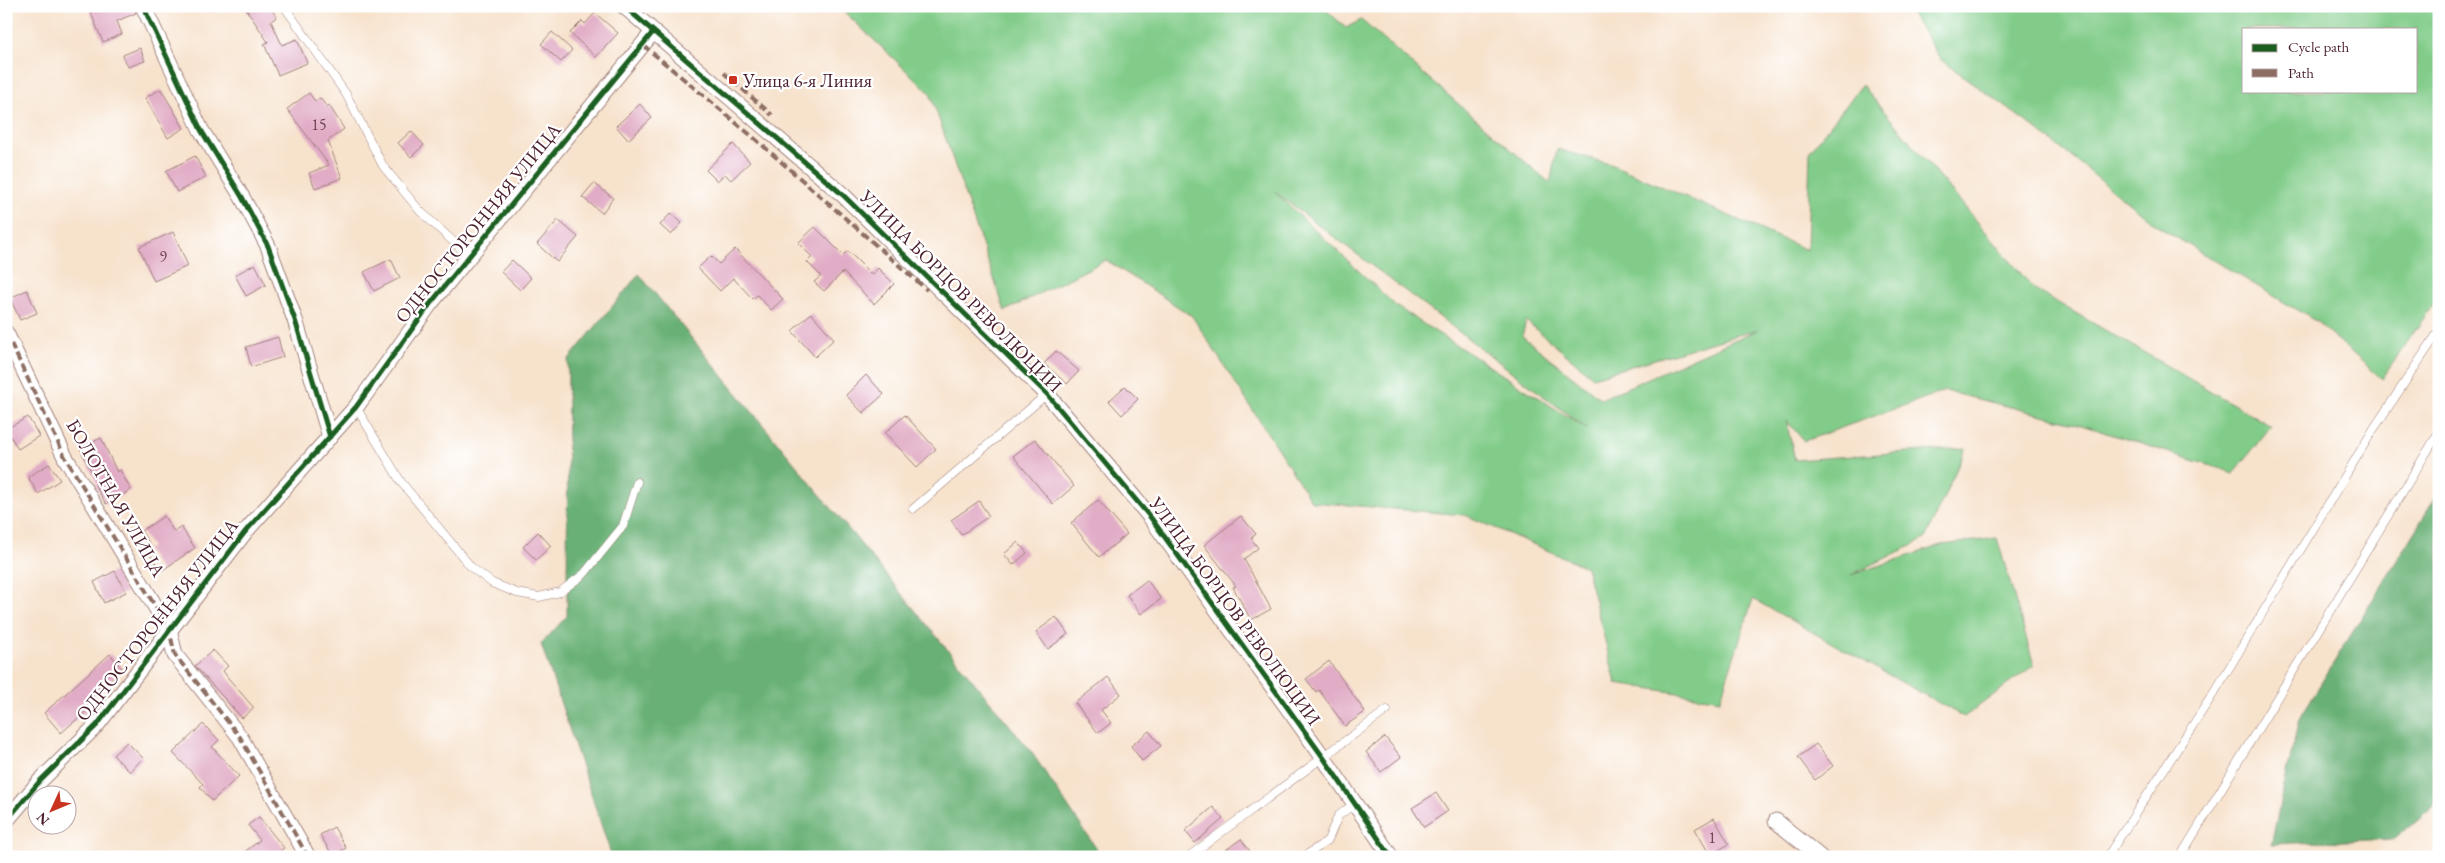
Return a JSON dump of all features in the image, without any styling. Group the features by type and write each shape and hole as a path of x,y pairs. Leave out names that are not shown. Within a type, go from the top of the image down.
{"street":[{"path":"142,6 201,130 242,197 268,246 295,320 330,437"},
{"name":"УЛИЦА БОРЦОВ РЕВОЛЮЦИИ","path":"624,6 843,195 1047,394 1151,518 1323,758 1391,857"},
{"name":"ОДНОСТОРОННЯЯ УЛИЦА","path":"6,820 40,781 97,725 245,532 356,407 430,304 653,32"},
{"name":"БОЛОТНАЯ УЛИЦА","path":"6,333 65,456 169,629 175,654 240,737 308,857"},
{"path":"1776,821 1820,857"}],"lane":[{"path":"284,6 346,94 383,166 420,211 469,256"},
{"path":"2107,857 2217,688 2373,430 2439,331"},
{"path":"913,509 1047,394"},
{"path":"356,407 401,482 471,567 492,583 516,593 539,597 560,592 584,574 623,526 637,482"},
{"path":"2180,857 2439,432"},
{"path":"1188,857 1387,710"},
{"path":"1304,857 1328,840 1338,816 1354,804"}],"green space":[{"path":"838,6 1322,6 1346,28 1361,20 1550,183 1557,149 1613,165 1807,250 1810,151 1862,85 2034,289 2271,426 2234,473 2075,423 1945,391 1804,441 1786,420 1795,460 1966,448 1925,539 1851,575 1942,545 1997,538 2034,665 1964,717 1753,599 1720,700 1616,683 1586,567 1465,515 1312,502 1192,316 1106,260 1005,311 930,93","holes":["1275,192 1587,429 1397,307","1526,321 1593,377 1759,329 1601,399 1522,336"]},
{"path":"1906,6 2439,6 2439,296 2382,379 2317,322 2157,226 2039,131 1941,60"},
{"path":"639,274 1030,750 1102,857 612,857 541,644 567,616 568,360"},
{"path":"2439,492 2439,801 2395,839 2271,844 2299,719"}],"building":[{"path":"102,6 134,6 136,13 117,21 122,34 103,42 90,11"},
{"path":"244,6 269,6 277,17 271,21 282,45 297,39 307,63 278,75 264,44 268,42"},
{"path":"595,13 618,33 596,57 570,33 582,21 585,24"},
{"path":"552,32 572,50 561,62 541,44"},
{"path":"140,48 145,61 128,67 123,55"},
{"path":"161,89 184,128 168,138 145,98"},
{"path":"309,93 315,101 320,98 327,107 329,105 344,129 328,141 342,178 315,188 309,173 329,165 287,109"},
{"path":"640,104 652,118 628,140 616,126"},
{"path":"411,131 424,145 411,157 398,143"},
{"path":"733,144 750,162 731,180 725,174 717,181 706,170"},
{"path":"195,156 206,177 177,192 166,171"},
{"path":"594,183 613,198 602,213 582,197"},
{"path":"671,213 682,223 671,235 660,225"},
{"path":"558,220 578,237 557,262 537,244"},
{"path":"815,227 843,255 848,251 872,275 878,268 894,284 874,304 843,272 824,291 814,282 821,276 807,262 812,257 798,243"},
{"path":"173,232 188,266 154,281 139,247"},
{"path":"735,249 783,299 771,310 757,295 753,299 733,278 720,291 698,268 711,256 719,264"},
{"path":"391,259 400,278 374,291 364,272"},
{"path":"512,260 531,278 520,290 501,272"},
{"path":"255,264 266,285 246,296 235,275"},
{"path":"27,290 37,313 20,320 10,298"},
{"path":"811,313 834,339 815,357 792,331"},
{"path":"278,337 283,357 251,367 246,347"},
{"path":"1056,351 1079,371 1067,384 1044,364"},
{"path":"866,375 884,394 863,413 846,395"},
{"path":"1125,386 1138,399 1122,415 1109,401"},
{"path":"905,415 936,449 917,467 885,433"},
{"path":"28,417 39,436 18,449 6,429"},
{"path":"101,438 117,472 120,470 131,490 106,504 95,485 97,484 80,448"},
{"path":"1035,439 1074,486 1053,504 1013,456"},
{"path":"49,464 60,480 38,494 28,477"},
{"path":"1098,500 1127,534 1099,557 1071,523"},
{"path":"979,501 989,516 961,535 951,520"},
{"path":"164,516 174,532 181,527 195,548 161,571 147,550 152,547 141,531"},
{"path":"1241,516 1256,534 1251,538 1258,548 1244,559 1271,609 1251,620 1233,587 1236,586 1204,545"},
{"path":"538,532 551,546 536,560 523,547"},
{"path":"1018,542 1027,553 1013,565 1004,554"},
{"path":"115,571 126,592 104,603 94,582"},
{"path":"1147,580 1161,599 1141,614 1127,595"},
{"path":"1056,617 1068,634 1048,649 1036,632"},
{"path":"213,650 228,666 223,671 254,708 242,718 195,666"},
{"path":"110,654 123,669 85,702 90,708 61,733 44,713"},
{"path":"1329,661 1365,712 1345,726 1319,690 1316,692 1306,679"},
{"path":"1108,677 1121,694 1101,710 1111,723 1098,733 1075,703"},
{"path":"203,724 219,740 212,747 239,776 212,801 200,787 203,784 173,753"},
{"path":"1149,731 1161,746 1142,761 1131,746"},
{"path":"1385,737 1401,757 1381,772 1366,752"},
{"path":"127,742 143,758 130,772 113,755"},
{"path":"1816,744 1833,766 1815,780 1798,757"},
{"path":"1436,793 1448,811 1424,827 1412,808"},
{"path":"1213,807 1223,819 1195,843 1185,831"},
{"path":"259,817 284,848 272,857 238,857 260,840 248,825"},
{"path":"1714,818 1729,844 1710,855 1695,829"},
{"path":"334,827 346,848 333,856 320,835"},
{"path":"1241,839 1254,857 1216,857"}],"marked path":[{"path":"643,45 753,137 927,290"},
{"path":"724,73 772,115"},
{"path":"6,333 65,457 169,629 175,655 240,737 308,857"}],"cycle path":[{"path":"143,6 201,130 242,197 268,246 295,320 330,437"},
{"path":"624,6 843,195 1047,394 1151,518 1323,757 1391,857"},
{"path":"6,821 40,781 97,725 245,532 356,407 430,304 653,32"}],"place":[{"name":"Улица 6-я Линия","path":"733,80"}]}
